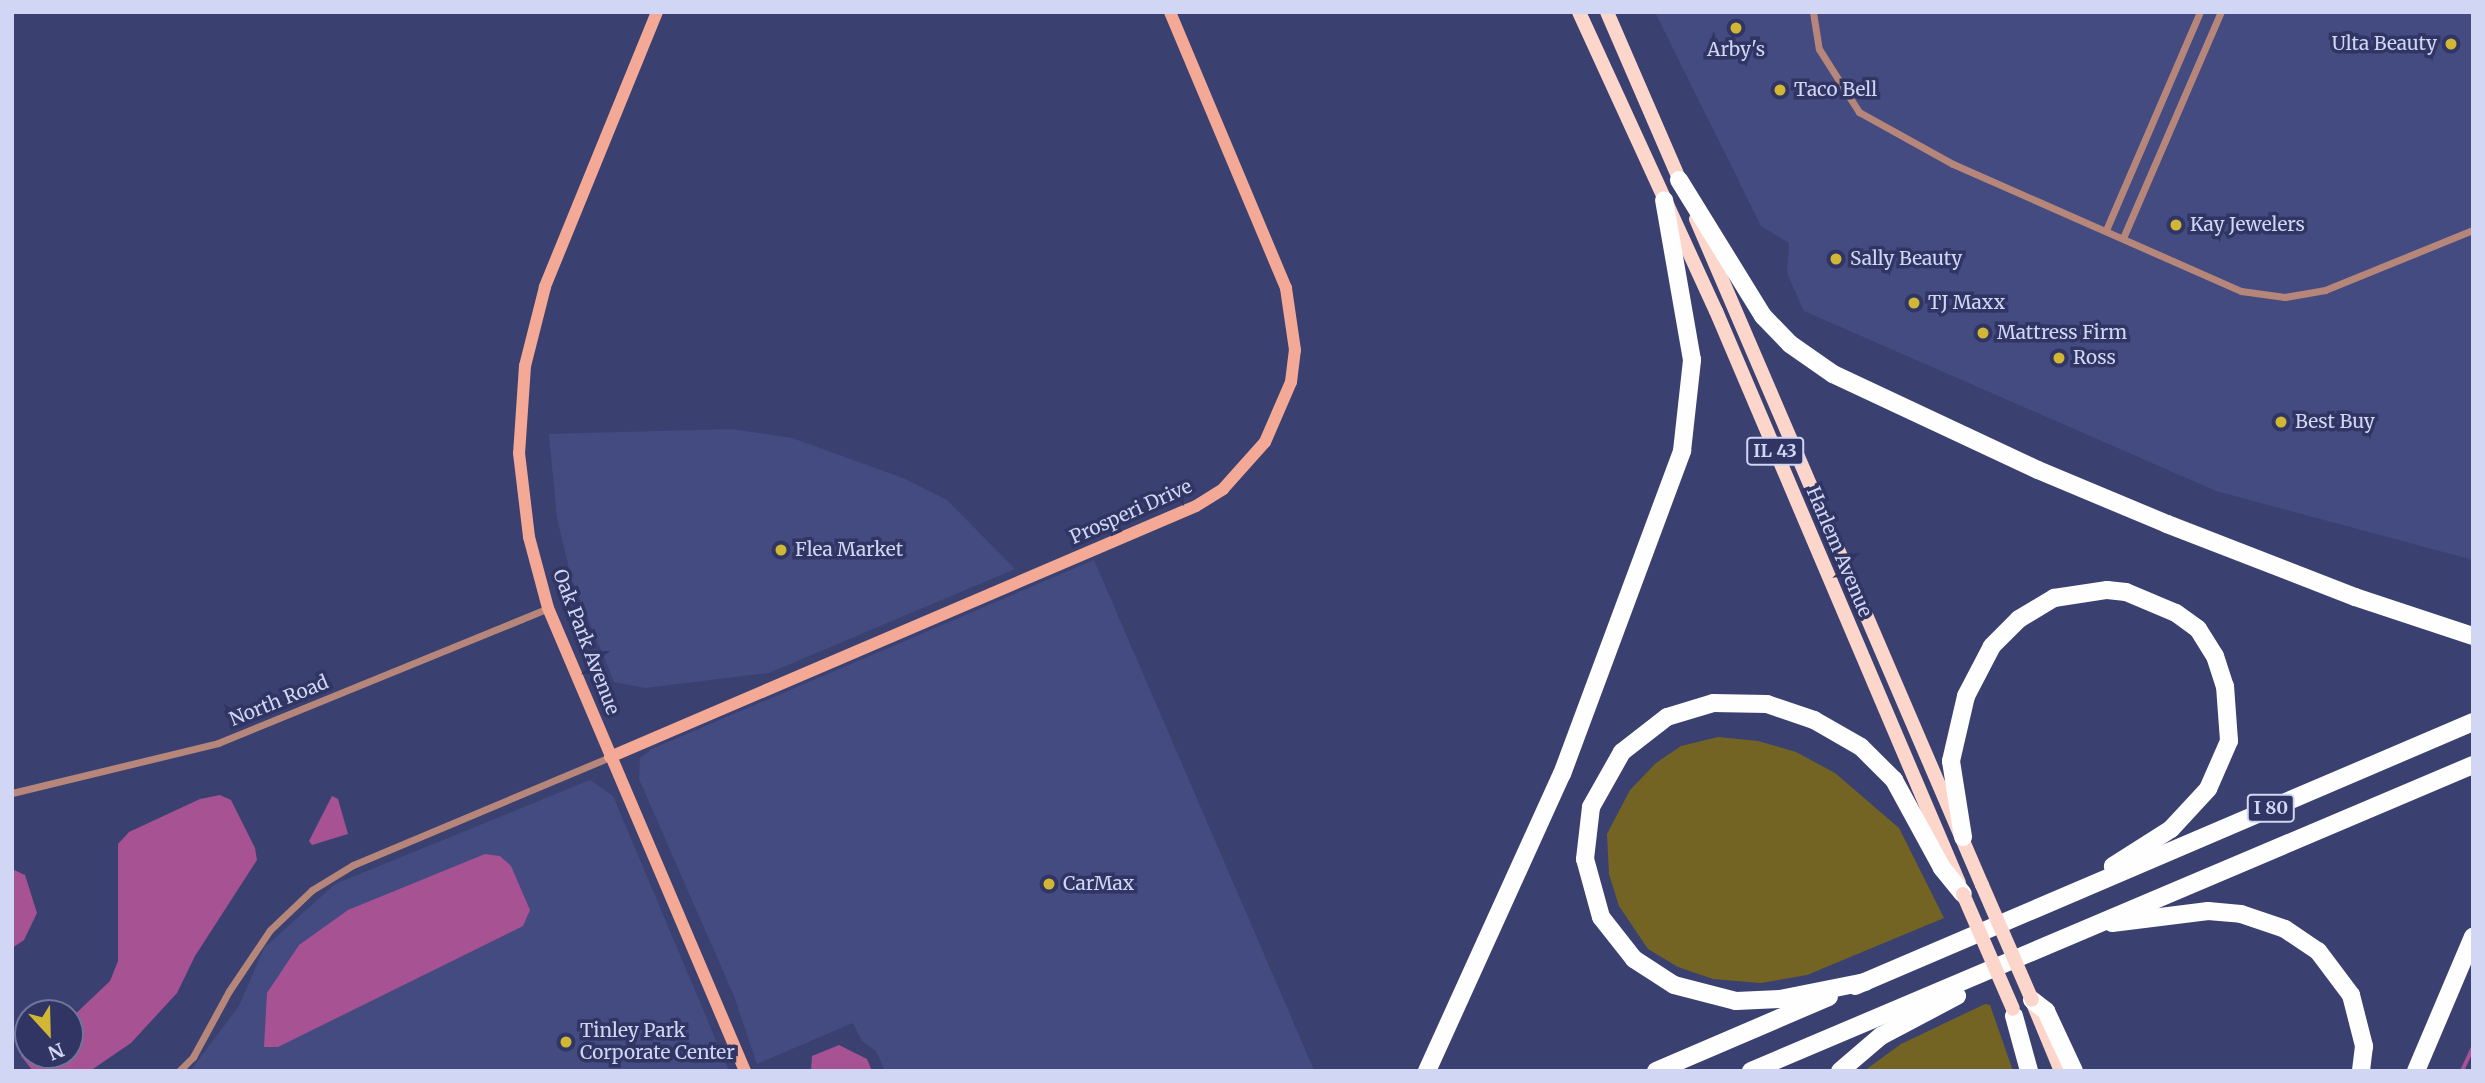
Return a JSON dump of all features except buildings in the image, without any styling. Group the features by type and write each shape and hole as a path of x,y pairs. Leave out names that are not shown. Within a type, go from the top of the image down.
{"highway":[{"path":"1679,180 1763,316 1790,344 1833,374 2038,470 2167,524 2355,597 2473,636"},
{"path":"1427,1071 1562,774 1682,452 1692,360 1664,200"},
{"path":"1963,837 1951,761 1966,695 1992,646 2019,619 2054,598 2076,593 2126,592 2176,613 2198,629 2215,656 2225,686 2229,741 2208,789 2171,829 2070,894"},
{"path":"1865,982 1780,999 1736,1001 1674,985 1634,959 1601,917 1585,859 1591,807 1622,752 1667,717 1713,703 1767,705 1814,720 1861,747 1894,780 1942,868 1963,894"},
{"name":"I 80","path":"1656,1071 2473,722"},
{"name":"I 80","path":"1751,1071 2473,765"},
{"path":"2088,927 2208,911 2241,914 2285,929 2318,951 2351,995 2364,1046 2361,1071"},
{"path":"2416,1071 2473,937"},
{"path":"1840,1071 1881,1036 1957,996 1972,978"},
{"path":"2032,1000 2046,1011 2074,1071"},
{"path":"2014,1013 2029,1071"}],"main road":[{"name":"Harlem Avenue","path":"1579,12 1716,311 2039,1071"},
{"name":"Harlem Avenue","path":"1607,12 1963,837 2061,1071"}],"street":[{"name":"Oak Park Avenue","path":"657,12 545,287 525,366 519,453 529,537 548,608 746,1071"},
{"name":"Prosperi Drive","path":"610,757 1196,506 1223,489 1259,450 1280,414 1290,382 1295,350 1291,308 1286,288 1170,12"},
{"path":"1813,12 1819,49 1860,112 1941,158 2241,290 2285,297 2325,290 2473,230"},
{"path":"2106,230 2200,12"},
{"path":"2123,239 2221,12"},
{"name":"North Road","path":"12,793 218,743 548,608"},
{"path":"179,1071 193,1057 229,991 270,930 312,890 353,865 610,757"}],"shaded area":[{"path":"1655,12 2473,12 2473,560 2216,491 1804,311 1787,273 1789,243 1761,226"},
{"name":"Flea Market","path":"731,429 792,438 903,478 947,500 1015,569 769,673 645,688 614,682 571,577 557,518 549,434"},
{"path":"1094,560 1314,1070 885,1071 876,1051 862,1041 853,1023 757,1064 734,996 639,779 640,758 652,749"},
{"path":"1718,737 1758,741 1796,752 1835,773 1899,828 1944,918 1807,975 1761,983 1713,979 1678,967 1648,949 1619,906 1609,874 1607,834 1630,790 1656,763 1681,746"},
{"path":"590,780 613,796 729,1071 190,1071 239,1006 264,948 335,884"},
{"path":"220,795 231,800 255,848 257,860 195,956 177,993 131,1043 90,1071 33,1071 31,1069 84,1069 84,1006 110,981 118,961 118,844 129,832 200,799"},
{"path":"332,796 338,799 348,834 312,845 309,841"},
{"path":"485,854 500,856 511,866 530,910 523,926 278,1047 264,1047 267,993 299,945 348,910"},
{"path":"12,869 25,875 37,913 24,940 12,948"},
{"path":"1985,1004 1990,1005 2013,1071 1864,1071 1901,1044"},
{"path":"839,1045 867,1059 872,1071 811,1071 812,1056"}],"waterway":[{"path":"2462,1071 2473,1047"}],"place":[{"name":"Arby's","path":"1736,28"},
{"name":"Ulta Beauty","path":"2451,44"},
{"name":"Taco Bell","path":"1780,90"},
{"name":"Kay Jewelers","path":"2176,225"},
{"name":"Sally Beauty","path":"1836,259"},
{"name":"TJ Maxx","path":"1914,303"},
{"name":"Mattress Firm","path":"1983,333"},
{"name":"Ross","path":"2059,358"},
{"name":"Best Buy","path":"2281,422"},
{"name":"Flea Market","path":"781,550"},
{"name":"CarMax","path":"1049,884"},
{"name":"Tinley Park Corporate Center","path":"566,1042"}]}
